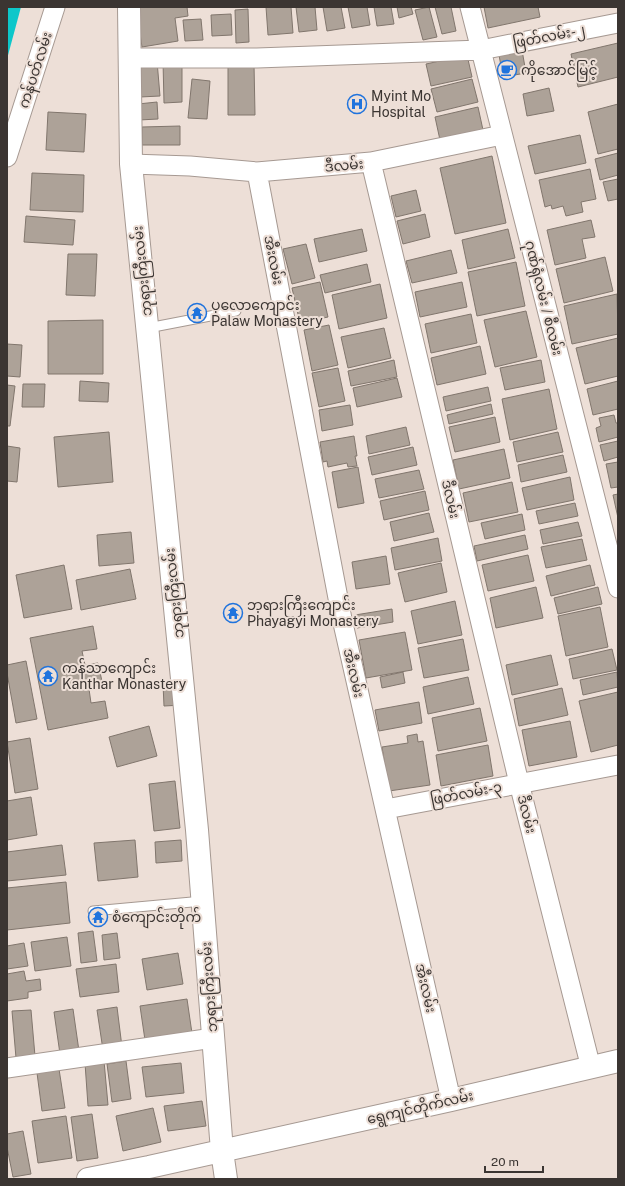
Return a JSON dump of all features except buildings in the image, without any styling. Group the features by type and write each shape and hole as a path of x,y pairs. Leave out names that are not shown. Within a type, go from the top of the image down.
{"main road":[{"name":"ဘုရားကြီးလမ်း","path":"129,7 131,164 196,814 222,1151 226,1179"},
{"name":"ရွေကျင်တိုက်လမ်း","path":"88,1179 222,1151 618,1061"}],"street":[{"name":"ကန်ပတ်လမ်း","path":"7,157 55,7"},
{"name":"ဂုဏ်ရုံလမ်း / စီလမ်း","path":"470,7 618,588"},
{"name":"ဖြတ်လမ်း-၂","path":"130,58 257,58 481,50 618,23"},
{"path":"371,162 502,135"},
{"name":"ဒီလမ်း","path":"131,164 190,166 257,172 371,162 519,783 591,1068"},
{"name":"အီးလမ်း","path":"257,172 342,619 451,1100"},
{"name":"ဖြတ်လမ်း-၃","path":"386,809 618,765"},
{"path":"7,1068 213,1038"}],"lane":[{"path":"148,328 236,311"},
{"path":"93,911 203,901"}],"water":[{"path":"7,7 21,7 7,59"}],"place":[{"name":"ကိုအောင်မြင့်","path":"507,70"},
{"name":"Myint Mo Hospital","path":"357,104"},
{"name":"ပုလောကျောင်း Palaw Monastery","path":"197,313"},
{"name":"ဘုရားကြီးကျောင်း Phayagyi Monastery","path":"233,613"},
{"name":"ကန်သာကျောင်း Kanthar Monastery","path":"48,676"},
{"name":"စံကျောင်းတိုက်","path":"98,917"}]}
